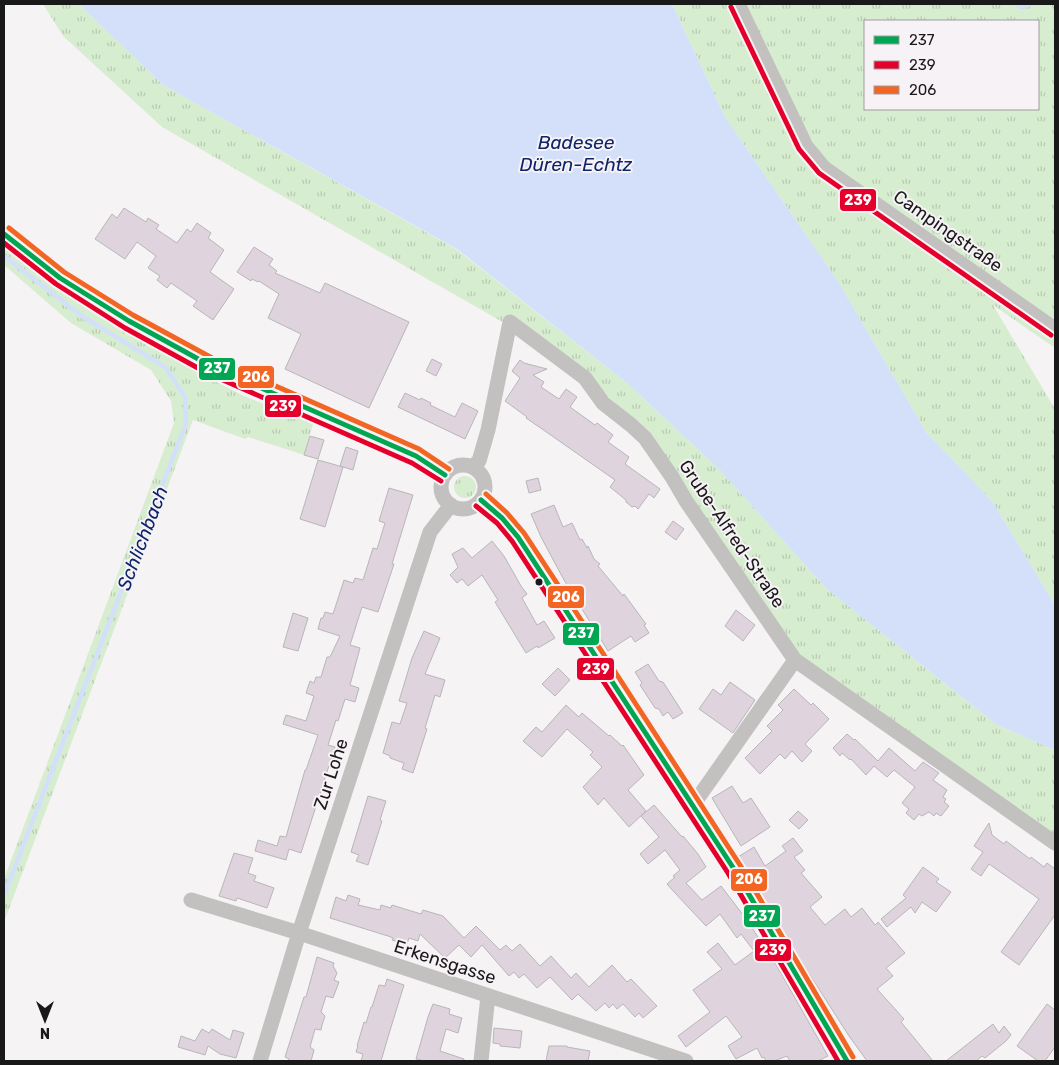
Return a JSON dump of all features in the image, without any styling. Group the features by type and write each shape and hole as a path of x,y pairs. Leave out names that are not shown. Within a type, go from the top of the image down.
{"street":[{"name":"Campingstraße","path":"738,4 806,146 824,168 1055,329"},
{"path":"4,234 60,278 129,321 211,366 416,456 445,475"},
{"name":"Grube-Alfred-Straße","path":"472,468 479,461 488,430 510,322 584,378 603,403 645,438 795,660 1055,844"},
{"path":"457,466 472,468 480,473 484,481 485,491 481,500 467,508 451,505 445,499 442,492 442,483 445,475 457,466"},
{"path":"481,500 502,518 518,538 693,805 734,869 847,1061"},
{"name":"Zur Lohe","path":"260,1061 299,933 430,532 451,505"},
{"path":"693,805 795,660"},
{"name":"Erkensgasse","path":"191,900 299,933 686,1061"},
{"path":"482,1061 488,996"}],"green space":[{"path":"43,4 79,4 163,85 456,249 627,383 717,467 826,588 997,725 1055,750 1055,839 793,651 638,424 564,356 162,127 63,36"},
{"path":"672,4 732,4 801,150 1055,336 1055,348 993,305 1055,409 1055,605 992,501 926,432 839,283 725,117"},
{"path":"745,4 1055,4 1055,316 1053,319 829,164 812,141"},
{"path":"4,244 55,284 122,329 242,395 313,424 304,455 248,437 245,439 193,420 4,922 4,879 174,423 171,401 151,370 71,323 4,265"},
{"path":"465,476 473,479 476,487 473,495 465,498 457,495 454,487 457,479"}],"water":[{"name":"Badesee Düren-Echtz","path":"79,4 672,4 725,117 839,283 926,432 992,501 1055,605 1055,750 997,725 826,588 717,467 627,383 457,249 163,85"}],"building":[{"path":"124,208 146,222 148,218 159,225 156,229 177,243 187,229 191,232 197,223 211,233 208,238 224,250 210,272 234,289 213,320 193,306 197,301 171,283 167,288 157,280 160,276 148,268 156,256 137,242 125,259 95,239 112,214 117,218"},
{"path":"254,247 273,259 269,265 277,271 275,273 320,293 325,283 409,322 369,408 285,369 301,334 268,318 279,294 259,281 252,279 251,281 237,272"},
{"path":"432,359 442,364 436,376 426,371"},
{"path":"520,360 524,363 547,369 533,375 544,382 541,387 559,399 566,389 577,397 570,407 613,435 608,442 629,457 625,464 660,489 654,498 649,494 638,509 635,506 632,507 610,487 615,480 526,418 505,401 520,378 512,371"},
{"path":"405,393 420,400 421,398 431,403 430,405 455,417 462,403 478,411 465,439 398,407"},
{"path":"310,436 324,440 318,459 304,455"},
{"path":"346,447 358,451 353,470 340,466"},
{"path":"318,460 343,467 325,527 300,519"},
{"path":"538,478 541,490 529,493 526,481"},
{"path":"389,488 413,495 392,564 394,564 378,612 362,607 350,645 360,648 350,685 359,688 355,702 345,699 338,721 336,720 328,745 335,747 301,853 289,849 286,860 255,851 258,840 277,846 280,836 286,837 305,770 318,735 283,724 286,715 306,721 314,696 306,693 310,681 314,683 316,677 321,677 327,657 330,657 340,636 318,629 321,618 323,618 325,612 333,614 344,580 353,583 355,578 363,580 373,548 377,549 385,523 379,521"},
{"path":"554,505 563,527 572,523 580,540 582,539 587,548 588,546 594,559 600,564 598,566 623,596 624,594 646,624 644,625 649,633 635,642 631,636 608,651 564,580 531,514"},
{"path":"673,521 684,529 676,540 665,532"},
{"path":"492,541 504,556 527,594 522,598 537,625 544,621 555,638 526,653 495,602 498,600 482,575 468,586 462,579 457,583 450,575 458,567 452,554 463,548 472,558"},
{"path":"736,610 755,625 743,641 725,626"},
{"path":"293,613 308,618 298,651 283,647"},
{"path":"424,631 440,638 425,674 445,680 440,697 435,695 425,728 427,729 413,773 402,769 404,763 390,758 390,756 383,753 392,722 400,724 407,703 399,701 412,658"},
{"path":"648,664 659,681 663,682 683,713 673,719 668,712 663,716 659,709 655,708 640,685 642,683 635,672"},
{"path":"558,668 570,680 555,696 542,684"},
{"path":"730,682 755,700 733,733 699,709 713,689 721,695"},
{"path":"794,689 811,705 813,703 829,719 805,744 812,751 802,762 792,751 785,759 780,754 760,774 745,758 772,731 767,726 783,710 778,705"},
{"path":"566,705 579,717 582,713 609,736 623,745 644,775 628,790 646,811 629,827 604,798 598,805 583,787 602,767 590,755 593,752 567,729 542,757 523,741 536,727 542,732"},
{"path":"847,734 878,761 889,748 915,771 923,762 939,773 933,780 947,790 943,797 946,799 944,802 949,806 941,816 936,813 934,816 929,812 922,816 919,814 914,820 906,813 909,809 902,803 915,787 894,770 887,777 874,766 866,775 851,759 842,753 840,756 833,748"},
{"path":"732,786 743,803 751,798 770,827 741,846 712,798"},
{"path":"368,796 386,801 380,820 382,821 368,865 356,861 359,855 351,852"},
{"path":"654,805 683,836 706,867 686,883 702,900 721,886 747,920 778,968 828,1056 818,1061 790,1061 787,1056 774,1061 766,1061 764,1057 762,1058 757,1048 736,1059 728,1046 742,1037 726,1016 686,1047 678,1036 710,1012 693,990 722,969 707,952 718,943 735,965 754,951 741,934 737,938 720,914 706,926 667,884 680,870 665,850 648,864 640,854 659,837 641,816"},
{"path":"798,811 808,820 799,829 789,820"},
{"path":"989,823 992,835 1004,844 1006,841 1044,867 1047,863 1055,869 1055,915 1019,965 1001,952 1039,899 989,864 981,876 971,869 983,852 974,846"},
{"path":"793,838 803,851 794,857 805,870 801,873 822,897 810,907 825,925 845,909 851,917 862,908 875,925 878,922 905,953 886,968 893,976 877,989 904,1019 901,1022 933,1061 867,1061 799,958 738,857 754,847 765,866 786,851 782,846"},
{"path":"234,853 253,858 248,873 256,876 254,881 274,888 267,908 237,898 236,901 219,896"},
{"path":"923,867 939,879 936,882 951,892 936,912 922,902 915,913 911,907 887,927 881,919 906,898 903,895"},
{"path":"348,895 360,899 358,905 380,910 381,905 391,908 392,905 421,914 423,910 443,916 464,938 476,926 500,950 506,945 512,951 520,944 540,966 551,956 571,978 576,973 589,987 612,965 627,982 631,979 657,1006 643,1018 639,1013 635,1017 623,1004 617,1009 613,1004 609,1008 605,1003 596,1011 578,994 572,1000 550,977 537,988 524,974 519,978 514,972 509,976 482,945 471,957 459,945 445,958 420,934 418,941 409,938 407,944 392,940 393,938 388,936 330,918 336,897 346,901"},
{"path":"317,957 334,963 333,966 337,973 334,980 339,982 333,998 326,996 321,1012 325,1016 321,1030 315,1029 310,1047 314,1050 311,1061 288,1061 289,1059 285,1057 304,997 306,997"},
{"path":"387,979 404,985 381,1061 361,1061 363,1054 356,1052 364,1022 366,1023 379,985 385,986"},
{"path":"433,1004 450,1009 449,1014 462,1018 458,1033 446,1029 440,1051 464,1059 464,1061 425,1061 416,1059"},
{"path":"1047,1004 1055,1010 1055,1047 1045,1061 1038,1061 1017,1046"},
{"path":"993,1024 999,1033 1004,1026 1011,1035 985,1058 982,1056 976,1061 946,1061"},
{"path":"494,1028 522,1031 520,1048 500,1046 500,1044 493,1043"},
{"path":"202,1029 209,1033 212,1029 230,1040 233,1030 244,1033 236,1058 220,1054 208,1046 205,1055 178,1047 181,1036 195,1041"},
{"path":"549,1046 567,1046 590,1051 588,1061 546,1061"}],"waterway":[{"name":"Schlichbach","path":"1017,4 1020,7 1031,4"},
{"name":"Schlichbach","path":"4,256 82,316 165,367 185,397 186,424 4,895"}],"transit line":[{"name":"239","path":"731,7 799,149 819,173 1051,335"},
{"name":"206","path":"9,228 64,272 133,315 214,359 419,449 449,469"},
{"name":"237","path":"4,234 60,278 129,321 211,366 416,456 445,475"},
{"name":"239","path":"4,243 56,284 125,328 207,373 412,463 441,481"},
{"name":"206","path":"486,494 507,513 524,533 608,661 740,865 853,1057"},
{"name":"237","path":"481,500 502,518 518,537 734,869 847,1061"},
{"name":"239","path":"476,506 497,523 512,541 728,873 838,1061"}]}
